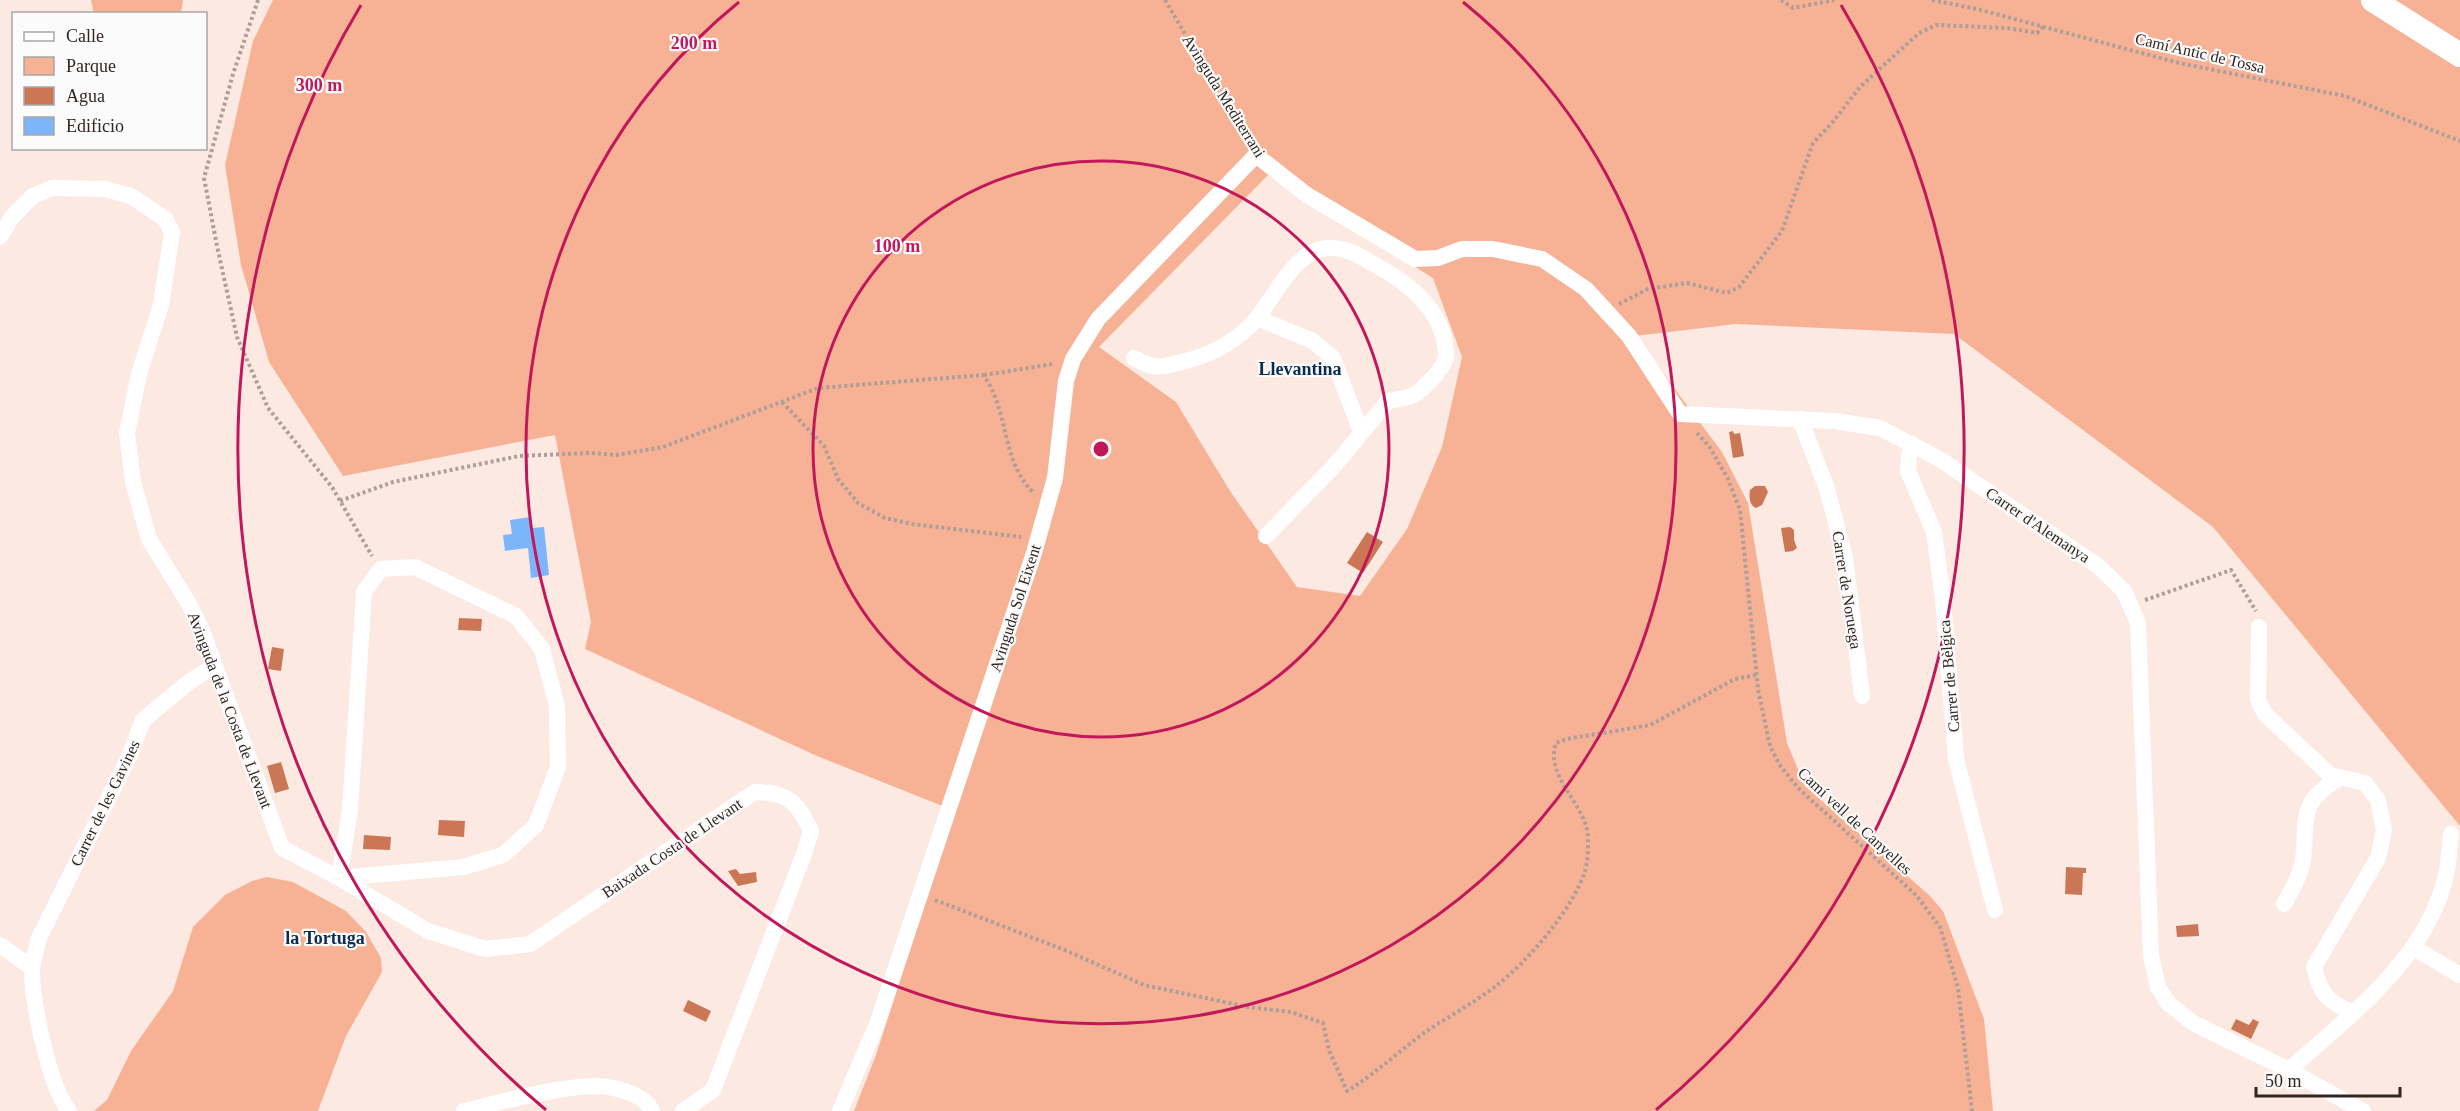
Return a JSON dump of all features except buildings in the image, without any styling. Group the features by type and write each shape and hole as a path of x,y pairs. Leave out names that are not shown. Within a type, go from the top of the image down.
{"main road":[{"path":"2373,0 2460,55"}],"street":[{"name":"Avinguda Mediterrani","path":"1256,154 1307,195 1415,259"},
{"name":"Avinguda Sol Eixent","path":"840,1111 877,1024 1050,500 1055,478 1066,381 1071,366 1098,318 1256,154"},
{"name":"Avinguda de la Costa de Llevant","path":"0,237 12,217 33,196 52,188 105,189 131,196 165,219 172,232 161,304 140,374 127,433 133,482 149,539 201,628 282,848 339,878"},
{"path":"1134,358 1151,367 1201,357 1227,344 1257,318 1276,288 1297,263 1322,247 1346,248 1404,281 1431,309 1443,331 1446,357 1436,375 1414,397 1388,401 1334,466 1266,536"},
{"path":"1404,281 1415,259 1438,258 1462,249 1493,249 1542,259 1586,289 1629,336 1680,414"},
{"path":"1257,318 1313,341 1333,358 1361,432"},
{"name":"Carrer d'Alemanya","path":"1680,414 1834,421 1880,428 1941,460 2098,566 2124,591 2138,623 2151,956 2158,987 2168,1003 2193,1023 2289,1070 2363,1111"},
{"name":"Carrer de Noruega","path":"1800,419 1827,489 1845,557 1862,696"},
{"name":"Carrer de Bèlgica","path":"1912,444 1908,471 1934,532 1943,599 1956,759 1995,910"},
{"path":"415,567 516,616 542,649 557,706 558,767 536,825 502,855 462,867 339,878 350,810 364,592 381,569 415,567"},
{"path":"2259,627 2258,699 2266,715 2330,775 2365,783 2378,800 2384,830 2378,858 2314,967 2319,986 2333,1004 2352,1012"},
{"name":"Carrer de les Gavines","path":"32,968 39,938 130,755 143,720 189,682 214,666"},
{"path":"2284,904 2296,883 2302,862 2305,812 2315,798 2338,778"},
{"name":"Baixada Costa de Llevant","path":"339,878 428,931 485,949 530,944 755,792 771,792 786,797 800,809 811,831 804,854 713,1090 683,1111"},
{"path":"2289,1070 2352,1012 2414,948 2431,916 2446,875 2451,834"},
{"path":"0,945 32,968 49,1066 63,1104 69,1111"},
{"path":"2414,948 2460,975"},
{"path":"464,1111 543,1094 597,1086 628,1092 649,1104 652,1111"}],"path":[{"path":"258,0 232,74 204,178 237,337 268,408 332,487 364,546 381,569"},
{"name":"Avinguda Mediterrani","path":"1165,0 1256,154"},
{"path":"1781,0 1792,8 1834,0"},
{"name":"Camí Antic de Tossa","path":"1932,0 2179,63 2345,96 2460,141"},
{"path":"1605,311 1648,289 1687,283 1727,293 1739,287 1782,231 1813,143 1860,87 1919,33 1936,25 2007,28 2037,33 2043,27"},
{"path":"339,501 393,482 519,456 591,453 616,455 663,447 818,388 983,375 1057,364 1071,366"},
{"path":"983,375 995,394 1014,464 1035,494 1050,500"},
{"path":"782,402 824,446 838,479 858,503 885,518 912,524 1037,541"},
{"name":"Camí vell de Canyelles","path":"1680,414 1708,446 1728,479 1740,510 1756,675 1770,746 1779,764 1798,788 1916,895 1940,927 1958,988 1972,1111"},
{"path":"2130,606 2231,570 2262,620 2259,627"},
{"path":"920,894 1067,951 1144,985 1248,1007 1291,1012 1323,1023 1329,1050 1347,1091 1375,1074 1406,1046 1444,1018 1496,986 1538,946 1567,905 1585,873 1588,835 1584,821 1559,774 1552,753 1556,743 1567,739 1650,725 1735,679 1756,675"}],"green space":[{"path":"91,0 183,0 181,12 94,12"},
{"path":"273,0 2460,0 2460,826 2213,527 1954,334 1736,324 1635,336 1722,452 1748,503 1787,743 1805,786 1929,895 1943,911 1984,1019 1993,1111 854,1111 876,1055 955,811 817,756 585,649 591,622 555,435 343,476 269,362 241,265 225,165 253,41","holes":["1268,175 1433,278 1462,357 1442,447 1407,529 1360,596 1297,587 1230,491 1176,402 1099,347"]},
{"path":"267,877 293,882 346,911 366,932 381,958 382,972 346,1036 318,1111 94,1111 107,1100 131,1051 173,991 193,927 225,895 252,881"}],"water":[{"path":"1733,431 1734,434 1740,433 1744,456 1733,458 1729,432"},
{"path":"1755,486 1765,486 1768,492 1762,505 1756,508 1752,505 1750,498 1750,490"},
{"path":"1790,527 1794,530 1797,548 1785,552 1781,528"},
{"path":"1367,532 1383,542 1363,573 1347,563"},
{"path":"459,618 482,619 481,631 458,630"},
{"path":"272,647 284,649 281,671 268,669"},
{"path":"281,762 289,789 275,793 267,766"},
{"path":"439,820 465,821 464,837 438,835"},
{"path":"364,835 391,837 390,850 363,849"},
{"path":"2066,867 2086,868 2086,873 2083,873 2082,895 2065,894"},
{"path":"736,869 740,874 756,872 757,882 738,886 728,871"},
{"path":"2198,924 2199,936 2177,937 2176,926"},
{"path":"688,1000 711,1011 706,1022 683,1011"},
{"path":"2236,1019 2249,1025 2253,1019 2259,1022 2251,1039 2231,1029"}],"district":[{"name":"Llevantina","path":"1300,369"},
{"name":"la Tortuga","path":"325,938"}]}
